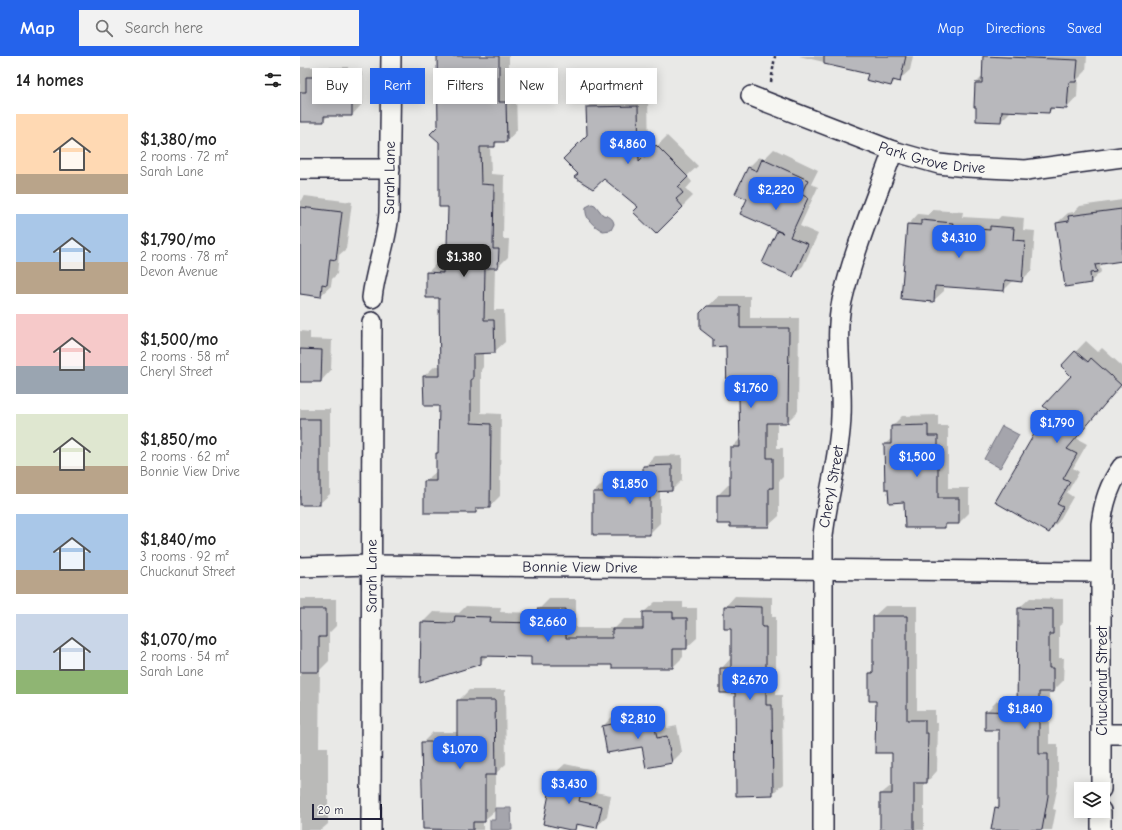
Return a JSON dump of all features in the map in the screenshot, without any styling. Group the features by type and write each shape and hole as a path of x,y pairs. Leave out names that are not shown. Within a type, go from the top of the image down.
{"street":[{"name":"Sarah Lane","path":"372,298 376,271 388,229 391,56"},
{"name":"Park Grove Drive","path":"751,96 892,151 939,164 1002,170 1049,168 1122,157"},
{"name":"Cheryl Street","path":"823,830 822,569 826,508 836,459 841,417 840,341 842,302 856,251 892,151"},
{"path":"300,169 390,169"},
{"name":"Sarah Lane","path":"370,830 372,322"},
{"name":"Chuckanut Street","path":"1101,782 1101,524 1103,505 1108,489 1122,467"},
{"name":"Bonnie View Drive","path":"300,567 371,565 1101,572"},
{"path":"1102,734 1122,734"},
{"path":"1101,818 1101,830"}],"shaded area":[{"path":"592,204 595,205 603,215 613,220 614,224 611,230 603,231 590,222 586,207"},
{"path":"1002,426 1019,435 1000,468 984,459"},
{"path":"495,808 511,808 512,830 490,830 490,820 495,820"}],"building":[{"path":"437,56 499,56 499,102 505,102 506,104 507,142 495,142 495,147 480,147 481,184 494,185 493,249 499,249 498,268 485,268 484,320 494,320 495,353 473,354 473,379 471,379 471,423 491,424 490,508 476,508 476,513 424,513 424,481 436,481 439,406 424,406 423,376 440,376 439,298 426,298 426,272 443,273 443,246 447,246 448,207 439,207 439,142 430,134 438,126 438,104 497,104 497,68 437,68"},
{"path":"824,56 906,56 900,82 893,80 891,86 866,80 868,74 824,64"},
{"path":"983,56 1078,60 1076,82 1069,82 1067,109 1050,108 1049,113 1002,111 1001,122 976,121 976,107 974,107 975,83 982,83"},
{"path":"306,77 312,77 312,104 352,104 352,116 324,116 324,122 300,122 300,92 306,92"},
{"path":"638,106 639,162 656,145 688,177 678,187 683,193 676,199 683,207 656,234 633,212 638,207 604,179 593,189 574,177 578,174 563,159 587,135 586,107"},
{"path":"762,159 808,180 801,194 808,198 790,237 808,244 793,277 762,263 777,231 783,233 740,214 747,199 735,194 748,167 757,171"},
{"path":"300,207 342,212 336,260 330,259 327,285 322,284 321,297 300,294"},
{"path":"1122,209 1122,261 1095,265 1097,272 1090,273 1091,283 1065,287 1056,223 1069,221 1068,216"},
{"path":"921,220 953,223 952,227 990,230 990,226 1014,228 1013,240 1025,241 1022,282 1005,280 1004,291 935,286 934,302 901,299 907,224 921,225"},
{"path":"707,306 740,306 740,328 789,328 788,423 767,423 767,458 773,458 773,488 769,488 769,527 730,527 730,524 717,524 717,495 730,495 730,447 740,447 739,399 727,399 726,346 713,347 713,339 700,329 700,313"},
{"path":"300,349 322,350 321,382 300,382"},
{"path":"1075,351 1088,362 1091,358 1121,385 1067,449 1077,454 1063,479 1070,482 1057,504 1063,507 1049,533 995,502 1048,410 1043,406 1071,376 1061,366"},
{"path":"300,419 320,419 320,505 300,505"},
{"path":"928,425 928,436 938,436 938,498 959,498 959,524 945,524 945,528 905,528 904,502 889,503 888,489 885,489 884,444 891,444 891,426"},
{"path":"672,465 672,491 650,492 650,535 593,535 593,492 608,492 608,488 643,488 643,466"},
{"path":"724,606 762,607 762,627 766,627 766,705 772,705 773,795 736,796 735,693 720,693 720,668 731,668 731,629 724,629"},
{"path":"1018,608 1053,609 1053,634 1049,634 1049,668 1053,668 1053,692 1039,692 1039,754 1048,754 1048,796 1042,830 991,830 995,807 999,808 999,730 985,730 985,711 1017,712"},
{"path":"300,609 326,609 326,637 319,637 319,672 300,672"},
{"path":"537,609 566,609 566,638 612,638 612,629 643,629 643,612 673,612 673,618 687,618 687,649 673,649 673,668 612,668 612,665 531,665 531,657 481,656 481,664 420,683 421,622 454,623 455,616 491,617 490,622 537,623"},
{"path":"873,616 907,616 907,720 925,720 925,733 928,733 927,783 914,783 914,830 880,830 880,794 892,794 892,753 875,753 876,701 869,701 869,673 873,673"},
{"path":"457,700 495,700 496,775 485,775 485,822 473,822 473,830 423,829 421,742 457,742"},
{"path":"653,716 657,738 667,736 672,763 646,768 642,747 607,753 602,726"},
{"path":"553,774 584,780 579,801 602,806 597,828 576,824 575,830 570,830 543,824"}]}
